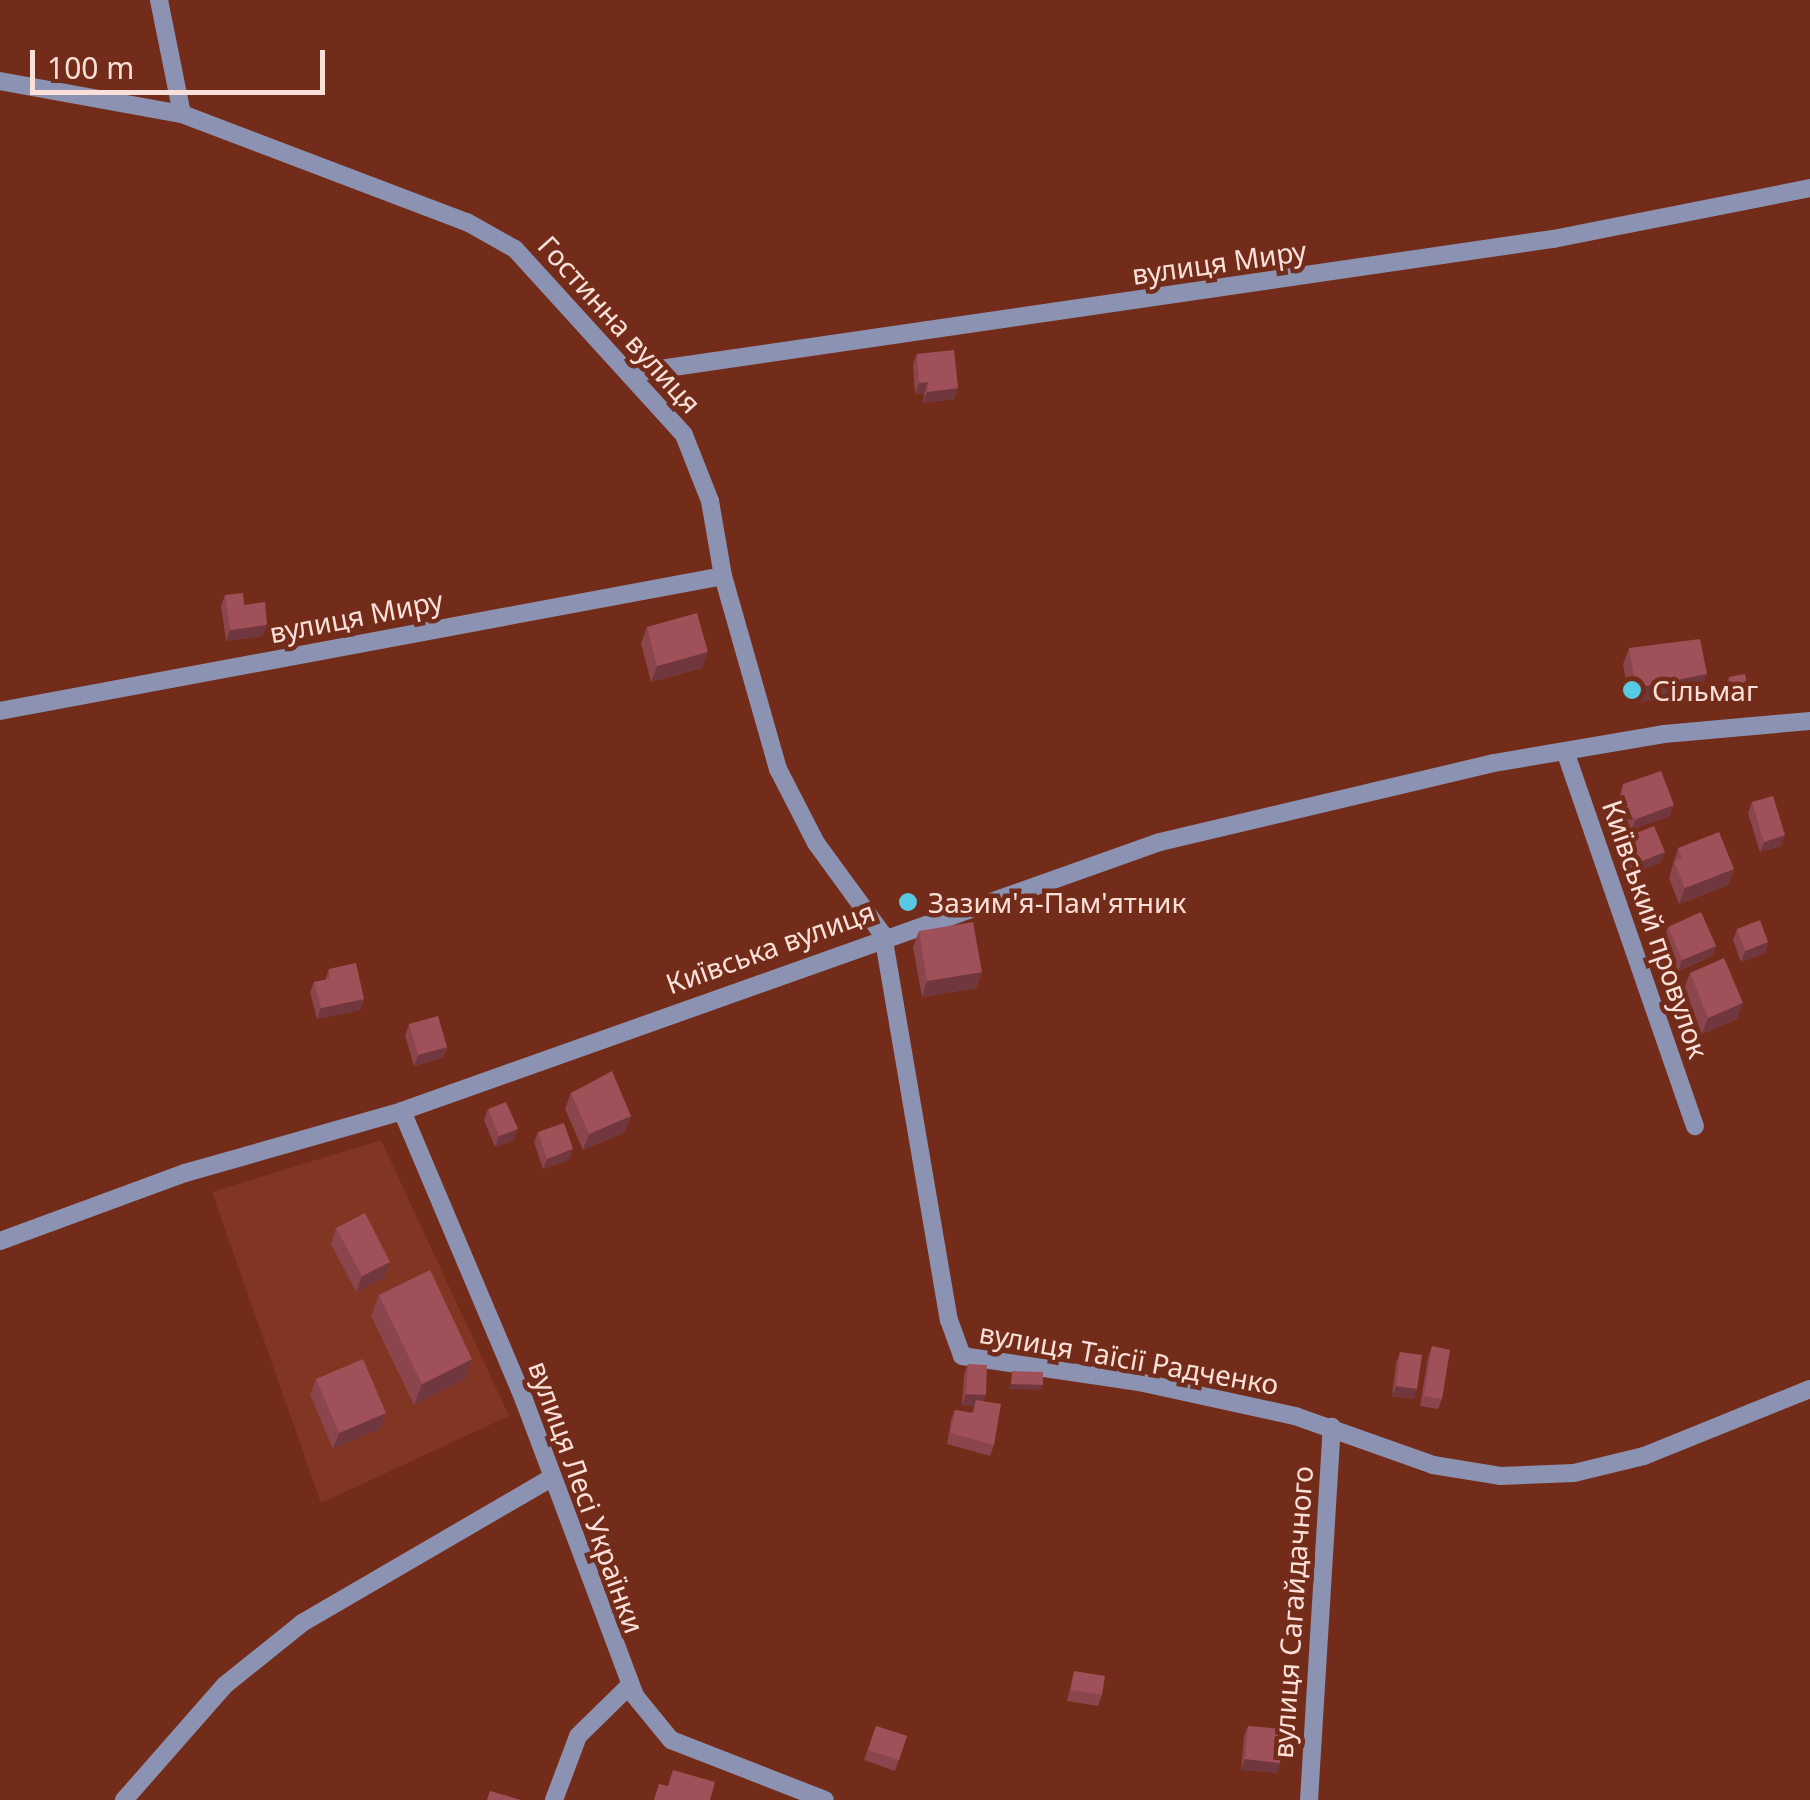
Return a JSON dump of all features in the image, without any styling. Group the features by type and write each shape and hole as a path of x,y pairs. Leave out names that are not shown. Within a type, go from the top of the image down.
{"street":[{"path":"159,0 182,114"},
{"name":"Гостинна вулиця","path":"0,81 182,114 467,222 515,249 632,373 684,436 710,500 723,576 778,769 816,843 883,935"},
{"name":"вулиця Миру","path":"632,373 1496,248 1810,188"},
{"name":"вулиця Миру","path":"0,711 723,576"},
{"name":"Київська вулиця","path":"0,1241 185,1173 402,1111 883,935 1160,842 1565,751 1664,734 1810,721"},
{"name":"Київський провулок","path":"1565,751 1695,1126"},
{"name":"вулиця Таїсії Радченко","path":"883,935 948,1320 962,1356 1139,1382 1332,1427 1434,1465 1500,1476 1574,1473 1724,1429 1810,1389"},
{"name":"вулиця Лесі Українки","path":"402,1111 524,1400 630,1686 650,1720 671,1740 825,1800"},
{"name":"вулиця Сагайдачного","path":"1309,1800 1332,1427"},
{"path":"125,1800 226,1685 302,1623 551,1478"},
{"path":"554,1800 578,1736 630,1686"}],"shaded area":[{"path":"381,1140 509,1416 321,1503 212,1192"}],"building":[{"path":"954,350 958,388 927,392 928,382 919,383 917,354"},
{"path":"243,593 244,605 265,602 267,625 230,630 225,595"},
{"path":"697,613 708,652 657,666 647,627"},
{"path":"1700,639 1707,674 1636,688 1629,648"},
{"path":"1745,674 1749,694 1732,697 1729,677"},
{"path":"1661,771 1674,805 1636,819 1621,809 1623,784"},
{"path":"1773,796 1785,835 1764,842 1752,802"},
{"path":"1654,826 1665,852 1634,864 1624,838"},
{"path":"1719,832 1734,869 1685,888 1674,861 1682,858 1678,848"},
{"path":"1701,912 1716,946 1682,960 1668,927"},
{"path":"1760,920 1768,942 1745,951 1737,929"},
{"path":"973,922 982,972 927,981 919,931"},
{"path":"1724,958 1743,1003 1708,1018 1690,973"},
{"path":"356,963 364,999 321,1008 314,982 329,979 329,969"},
{"path":"438,1016 447,1047 418,1055 409,1024"},
{"path":"612,1071 631,1116 589,1134 571,1093"},
{"path":"506,1102 518,1129 499,1136 488,1109"},
{"path":"564,1123 573,1149 547,1159 538,1132"},
{"path":"365,1213 390,1262 362,1276 336,1228"},
{"path":"430,1270 472,1359 422,1384 379,1295"},
{"path":"1432,1346 1450,1350 1442,1399 1424,1396"},
{"path":"1400,1352 1422,1355 1417,1389 1396,1386"},
{"path":"363,1359 386,1413 339,1433 316,1379"},
{"path":"968,1364 987,1365 986,1395 966,1394"},
{"path":"1012,1371 1043,1372 1043,1385 1011,1384"},
{"path":"976,1400 1001,1404 994,1445 950,1433 955,1410 974,1413"},
{"path":"1074,1671 1105,1676 1102,1695 1071,1690"},
{"path":"876,1726 907,1736 899,1760 868,1750"},
{"path":"1248,1726 1283,1729 1280,1763 1245,1759"},
{"path":"673,1770 715,1782 710,1800 654,1800 659,1784 668,1786"},
{"path":"490,1791 521,1800 487,1800"}],"place":[{"name":"Сільмаг","path":"1632,690"},
{"name":"Зазим'я-Пам'ятник","path":"908,902"}]}
